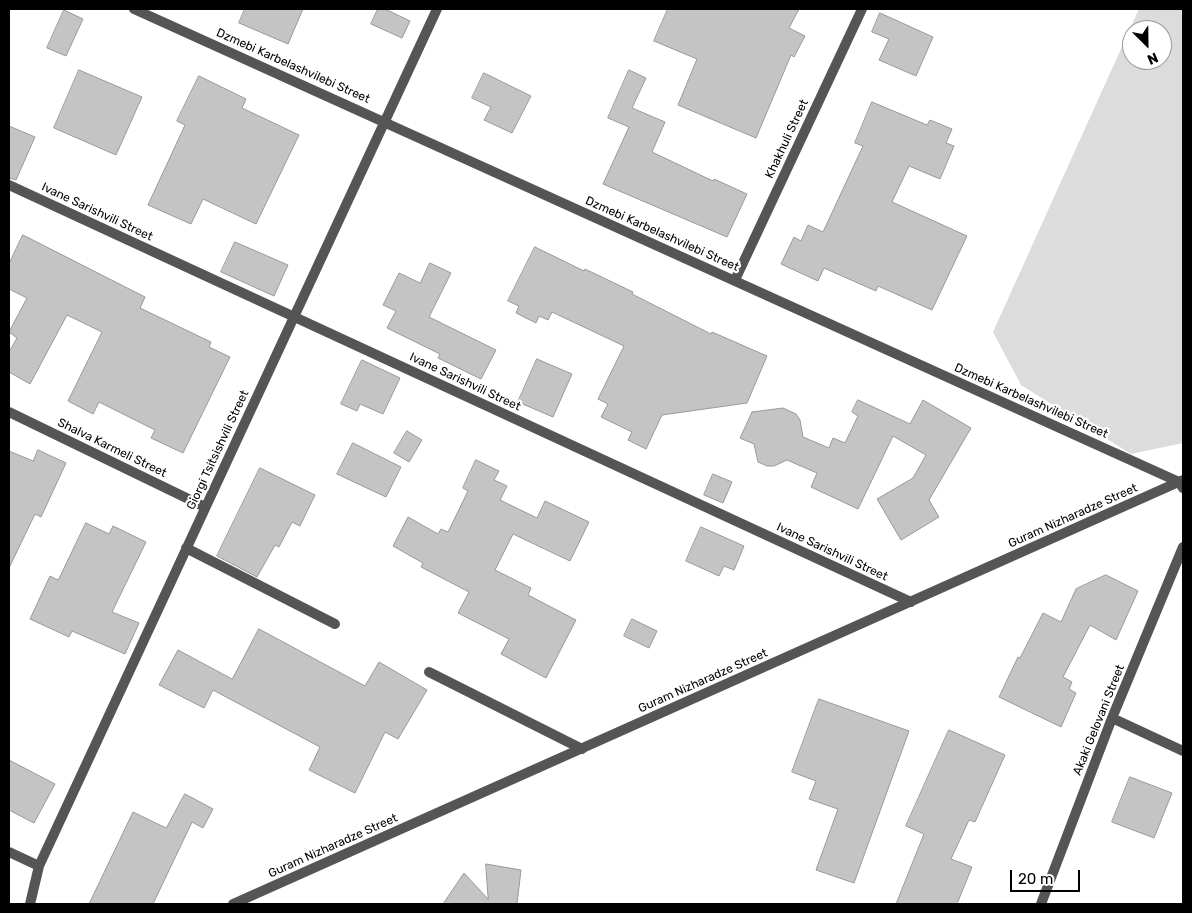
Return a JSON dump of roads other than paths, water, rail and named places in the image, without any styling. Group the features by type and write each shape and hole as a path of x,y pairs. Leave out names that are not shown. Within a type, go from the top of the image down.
{"street":[{"name":"Dzmebi Karbelashvilebi Street","path":"134,9 1182,483"},
{"name":"Giorgi Tsitsishvili Street","path":"30,904 39,866 437,9"},
{"name":"Khakhuli Street","path":"735,280 862,9"},
{"name":"Ivane Sarishvili Street","path":"9,185 911,602"},
{"name":"Shalva Karmeli Street","path":"9,412 205,507"},
{"name":"Guram Nizharadze Street","path":"233,904 1182,483"},
{"name":"Akaki Gelovani Street","path":"1041,904 1112,718 1183,547"},
{"path":"186,548 335,624"},
{"path":"429,672 582,749"},
{"path":"1112,718 1183,751"},
{"path":"9,852 39,866"}]}
